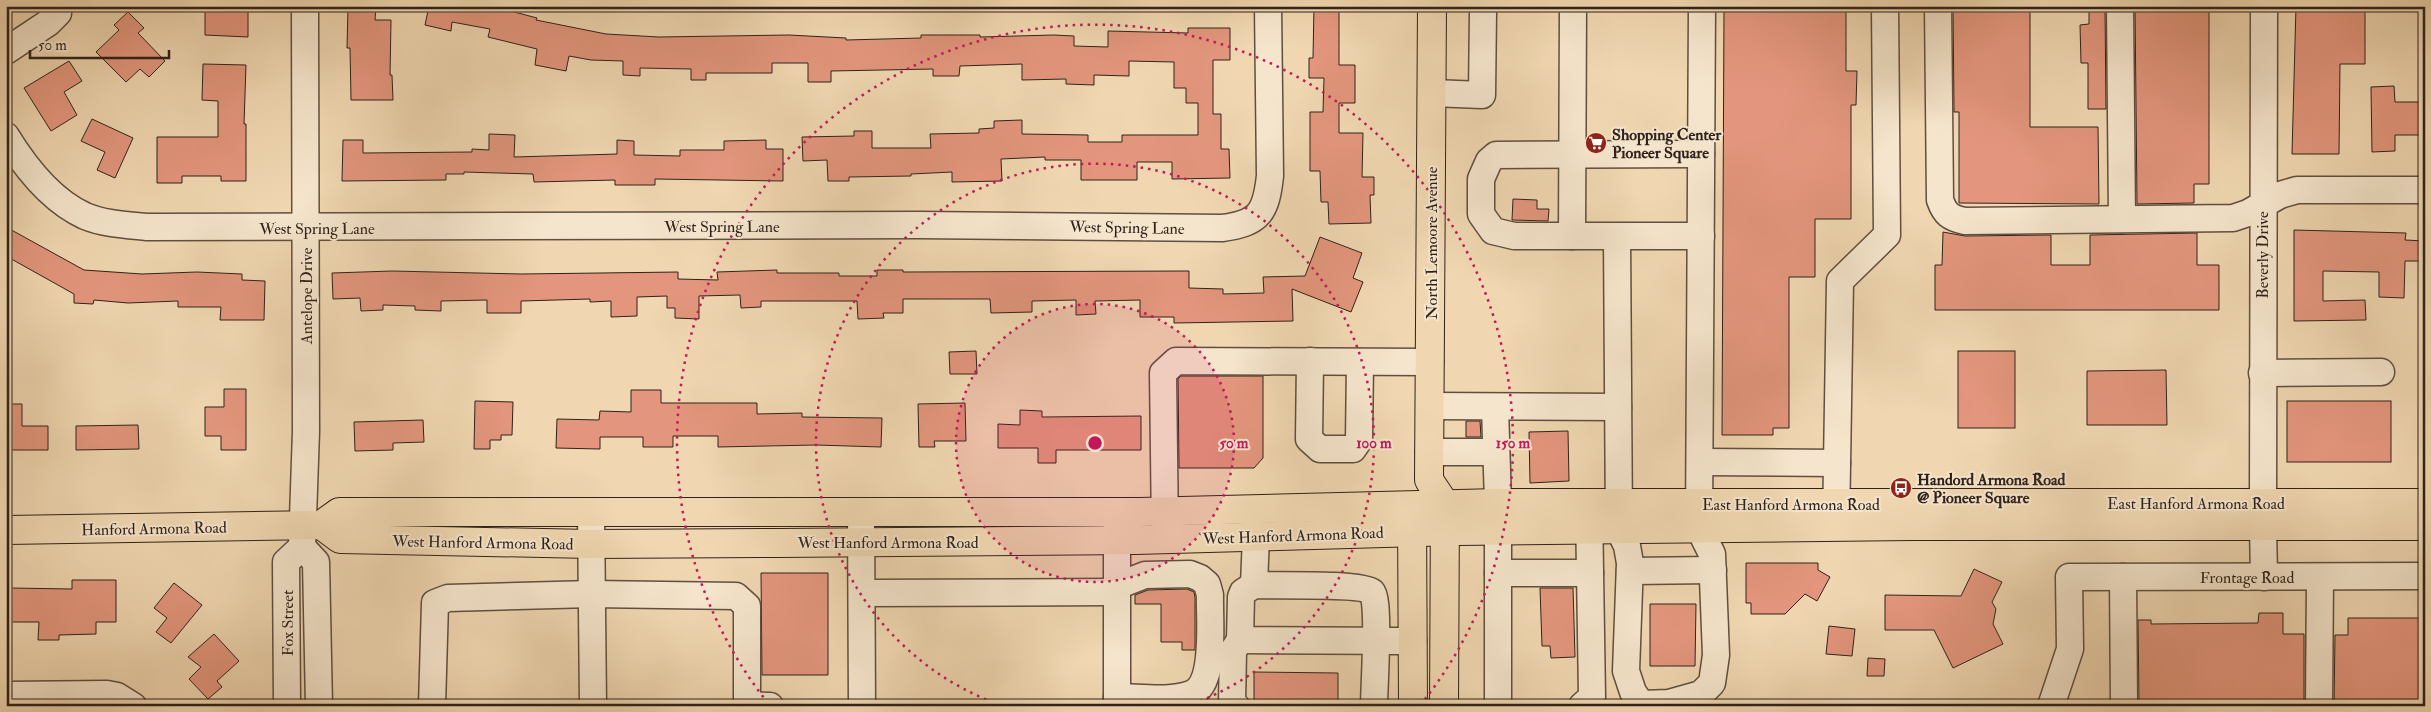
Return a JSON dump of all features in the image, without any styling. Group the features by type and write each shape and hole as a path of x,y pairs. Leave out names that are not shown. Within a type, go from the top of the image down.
{"main road":[{"name":"North Lemoore Avenue","path":"1429,480 1432,6"},
{"path":"1413,706 1413,532 1404,504 1429,480 1445,504 1452,531 1444,706"},
{"name":"East Hanford Armona Road","path":"1404,504 1498,503 1589,516 2263,515 2425,526"},
{"name":"East Hanford Armona Road","path":"2263,515 2425,503"},
{"name":"West Hanford Armona Road","path":"308,533 339,512 1117,512 1404,504"},
{"path":"1256,508 1256,536"},
{"name":"East Hanford Armona Road","path":"1452,531 1498,530 1589,516"},
{"name":"Hanford Armona Road","path":"6,530 308,533"},
{"name":"West Hanford Armona Road","path":"308,533 340,539 591,544 1117,540 1452,531"}],"street":[{"name":"Antelope Drive","path":"305,6 308,533"},
{"name":"West Spring Lane","path":"6,136 23,161 60,201 85,216 101,221 147,227 899,225 1222,228 1238,226 1257,216 1264,209 1267,200 1270,176 1268,6"},
{"path":"1572,236 1573,6"},
{"path":"1617,238 1619,516 1627,546 1630,571 1626,671 1633,692 1641,704 1669,703 1701,694 1712,683 1716,655 1712,554 1700,516 1702,6"},
{"path":"1836,515 1840,281 1887,235 1885,6"},
{"path":"1938,6 1940,200 1945,213 1953,218 1965,221 2233,218 2248,213 2280,195 2297,190 2425,190"},
{"path":"2120,6 2122,220"},
{"name":"Beverly Drive","path":"2264,6 2262,204 2264,578"},
{"path":"1432,93 1482,94 1483,11"},
{"path":"6,51 48,23 58,13"},
{"path":"1701,154 1502,153 1491,158 1488,167 1494,179 1494,214 1489,224 1499,234 1617,238 1701,236"},
{"path":"1165,539 1163,373 1176,361 1430,362"},
{"path":"1310,361 1309,439 1320,450 1353,450 1359,440 1360,362"},
{"path":"2262,373 2381,372"},
{"path":"1430,406 1618,407"},
{"path":"1495,406 1498,503 1498,706"},
{"path":"1429,452 1496,452"},
{"path":"1700,462 1837,463"},
{"path":"591,512 594,706"},
{"path":"861,512 862,706"},
{"path":"862,593 1117,589 1145,575 1190,574 1200,578 1207,584 1210,595 1208,670 1203,684 1192,693 1177,697 1117,701 1117,589 1117,540 1117,512"},
{"path":"1582,706 1592,697 1589,516"},
{"name":"Fox Street","path":"287,706 286,562 308,533"},
{"name":"Fox Street","path":"308,533 316,562 319,706"},
{"path":"1254,585 1256,536"},
{"path":"1630,571 1713,570"},
{"path":"1498,574 1590,573"},
{"name":"Frontage Road","path":"2051,706 2070,649 2069,577 2264,578 2425,576"},
{"path":"2123,577 2124,706"},
{"path":"2319,706 2320,577"},
{"path":"1236,706 1232,703 1233,651 1240,640 1241,597 1243,592 1254,585 1366,589 1376,597 1374,706"},
{"path":"432,706 435,603 448,598 592,594 736,596 747,606 747,706 770,706"},
{"path":"1240,640 1413,642"},
{"path":"6,695 107,694 132,705"}],"building":[{"path":"228,6 248,6 248,37 205,35 205,11 227,11"},
{"path":"348,6 376,6 375,20 391,20 390,75 392,75 393,100 351,100 350,48 347,48"},
{"path":"429,6 492,6 537,18 536,20 606,34 659,37 789,35 846,38 846,40 921,38 921,35 980,35 980,37 1054,35 1074,36 1074,46 1108,47 1108,31 1188,33 1188,28 1230,28 1230,60 1213,60 1213,114 1221,114 1221,149 1229,149 1230,178 1172,179 1172,162 1137,162 1137,180 1081,180 1081,160 1045,160 1045,157 1001,159 1002,181 952,182 952,172 911,174 911,176 849,177 849,181 828,181 827,160 803,161 802,137 854,136 854,131 872,131 872,148 931,148 930,134 979,133 979,129 994,128 994,121 1022,120 1022,134 1088,135 1088,142 1122,142 1122,135 1198,135 1198,103 1186,103 1186,88 1174,88 1174,62 1129,61 1129,76 1094,75 1094,85 1066,84 1066,79 1022,80 1022,64 960,66 959,76 933,76 933,69 831,71 831,82 808,82 808,63 772,63 772,73 706,73 706,80 691,80 691,69 640,68 640,76 623,75 623,61 591,60 569,56 566,71 535,65 537,49 488,37 490,29 452,22 451,31 425,25"},
{"path":"1314,6 1339,6 1339,65 1355,65 1355,103 1339,103 1339,133 1363,133 1362,177 1374,177 1374,195 1370,195 1371,223 1329,224 1328,202 1321,202 1320,171 1310,171 1310,112 1323,112 1324,78 1309,78 1309,58 1313,58"},
{"path":"1724,6 1846,6 1846,71 1857,71 1856,105 1851,105 1851,219 1815,219 1815,277 1789,277 1789,428 1773,428 1773,435 1722,435"},
{"path":"1953,6 2030,6 2030,127 2098,127 2099,204 1959,203 1959,112 1954,112"},
{"path":"2089,6 2105,6 2106,109 2088,109 2088,63 2081,63 2080,25 2089,24"},
{"path":"2135,6 2209,6 2209,184 2194,184 2194,203 2137,204"},
{"path":"2296,6 2365,6 2365,64 2340,64 2339,154 2292,154"},
{"path":"128,12 144,28 138,33 165,61 149,77 140,69 126,82 96,52 119,30 114,25"},
{"path":"69,61 82,81 64,92 77,115 51,131 24,88"},
{"path":"203,64 246,65 244,124 246,124 246,181 221,181 221,176 182,176 182,183 157,183 157,137 218,137 218,101 202,100"},
{"path":"2394,86 2395,102 2425,102 2425,135 2395,135 2395,151 2372,152 2371,87"},
{"path":"92,119 133,138 115,178 97,170 105,152 81,141"},
{"path":"489,134 515,135 514,157 617,154 617,140 634,141 634,155 680,156 680,150 724,150 724,141 766,140 766,149 783,149 783,181 655,179 655,185 615,185 615,180 534,182 533,174 464,172 464,174 446,174 446,180 342,181 343,140 363,140 363,153 472,152 472,149 489,150"},
{"path":"1513,199 1537,200 1537,209 1549,209 1548,221 1512,220"},
{"path":"6,227 84,270 142,274 197,272 242,274 242,280 265,281 264,320 220,320 221,307 178,307 178,301 128,303 94,300 93,304 74,303 74,294 6,256"},
{"path":"2294,230 2406,233 2405,240 2425,241 2425,261 2405,261 2404,298 2379,297 2379,272 2323,271 2323,301 2365,300 2366,320 2294,321"},
{"path":"1943,232 1965,236 2051,235 2051,265 2090,265 2090,235 2197,233 2197,265 2219,265 2219,310 1935,310 1935,265 1942,265"},
{"path":"1320,237 1362,253 1353,278 1363,282 1351,312 1292,289 1293,321 1174,323 1174,317 1140,317 1140,300 1095,301 1096,314 1076,315 1076,300 1032,301 1032,312 991,313 990,299 903,299 903,313 883,313 884,318 858,319 857,301 761,301 761,307 741,308 740,295 699,296 699,319 675,318 675,308 667,308 667,296 637,297 637,316 611,317 611,301 590,302 590,299 521,301 521,313 487,313 487,300 441,301 441,311 415,310 415,306 383,305 383,310 361,311 360,298 333,299 332,273 392,271 521,274 678,272 678,279 718,280 717,272 777,270 777,273 839,273 839,276 877,276 877,270 903,270 903,272 1189,271 1189,288 1223,289 1223,294 1264,293 1263,277 1305,276"},
{"path":"976,351 977,374 950,374 949,352"},
{"path":"1958,351 2015,351 2015,428 1958,428"},
{"path":"2166,370 2167,425 2087,425 2087,371"},
{"path":"1181,376 1263,376 1263,458 1254,468 1179,468 1178,379"},
{"path":"224,389 246,389 246,450 221,450 221,436 205,436 205,407 224,407"},
{"path":"631,390 661,390 661,403 757,403 757,414 802,413 802,417 882,418 881,447 816,445 718,447 718,436 673,436 673,447 643,447 643,437 600,437 600,449 556,448 557,419 599,420 600,411 631,412"},
{"path":"475,401 513,402 512,435 501,435 501,440 490,440 490,449 474,449"},
{"path":"2287,401 2391,401 2391,462 2287,462"},
{"path":"965,403 966,441 934,441 935,447 919,447 918,404"},
{"path":"6,404 22,404 22,426 48,426 48,450 6,450"},
{"path":"1020,410 1042,411 1042,417 1141,416 1141,450 1056,450 1056,463 1038,463 1038,448 998,448 998,424 1020,425"},
{"path":"423,420 424,442 393,443 393,450 355,451 354,422"},
{"path":"1466,421 1480,421 1481,437 1466,437"},
{"path":"138,425 139,449 76,450 76,426"},
{"path":"1568,431 1569,481 1530,483 1529,432"},
{"path":"1746,563 1818,563 1818,570 1830,577 1817,601 1805,594 1785,614 1751,614 1751,603 1746,603"},
{"path":"1974,569 2002,582 1992,602 1996,609 1993,624 2003,644 1953,668 1934,630 1885,630 1885,595 1961,596"},
{"path":"761,573 828,573 828,675 762,675"},
{"path":"72,580 116,580 116,622 96,622 96,634 59,635 59,640 38,640 39,622 10,622 11,588 72,589"},
{"path":"174,583 202,605 171,643 156,632 167,618 154,608"},
{"path":"1540,588 1573,588 1575,657 1551,658 1550,646 1542,646"},
{"path":"1187,589 1194,592 1195,597 1195,650 1182,650 1182,642 1161,642 1161,604 1135,604 1135,595 1148,590"},
{"path":"1650,604 1696,604 1695,666 1650,666"},
{"path":"2259,613 2283,613 2283,634 2304,634 2304,706 2139,706 2138,620 2151,620 2151,624 2258,623"},
{"path":"2348,618 2425,618 2425,706 2334,706 2335,635 2348,635"},
{"path":"1829,626 1855,629 1852,656 1826,654"},
{"path":"214,634 239,661 217,681 222,687 208,699 189,679 201,667 188,657"},
{"path":"1868,658 1885,659 1884,676 1867,676"},
{"path":"1254,672 1338,673 1338,703 1254,702"}],"place":[{"name":"Shopping Center Pioneer Square","path":"1596,143"},
{"name":"Handord Armona Road @ Pioneer Square","path":"1901,488"}]}
